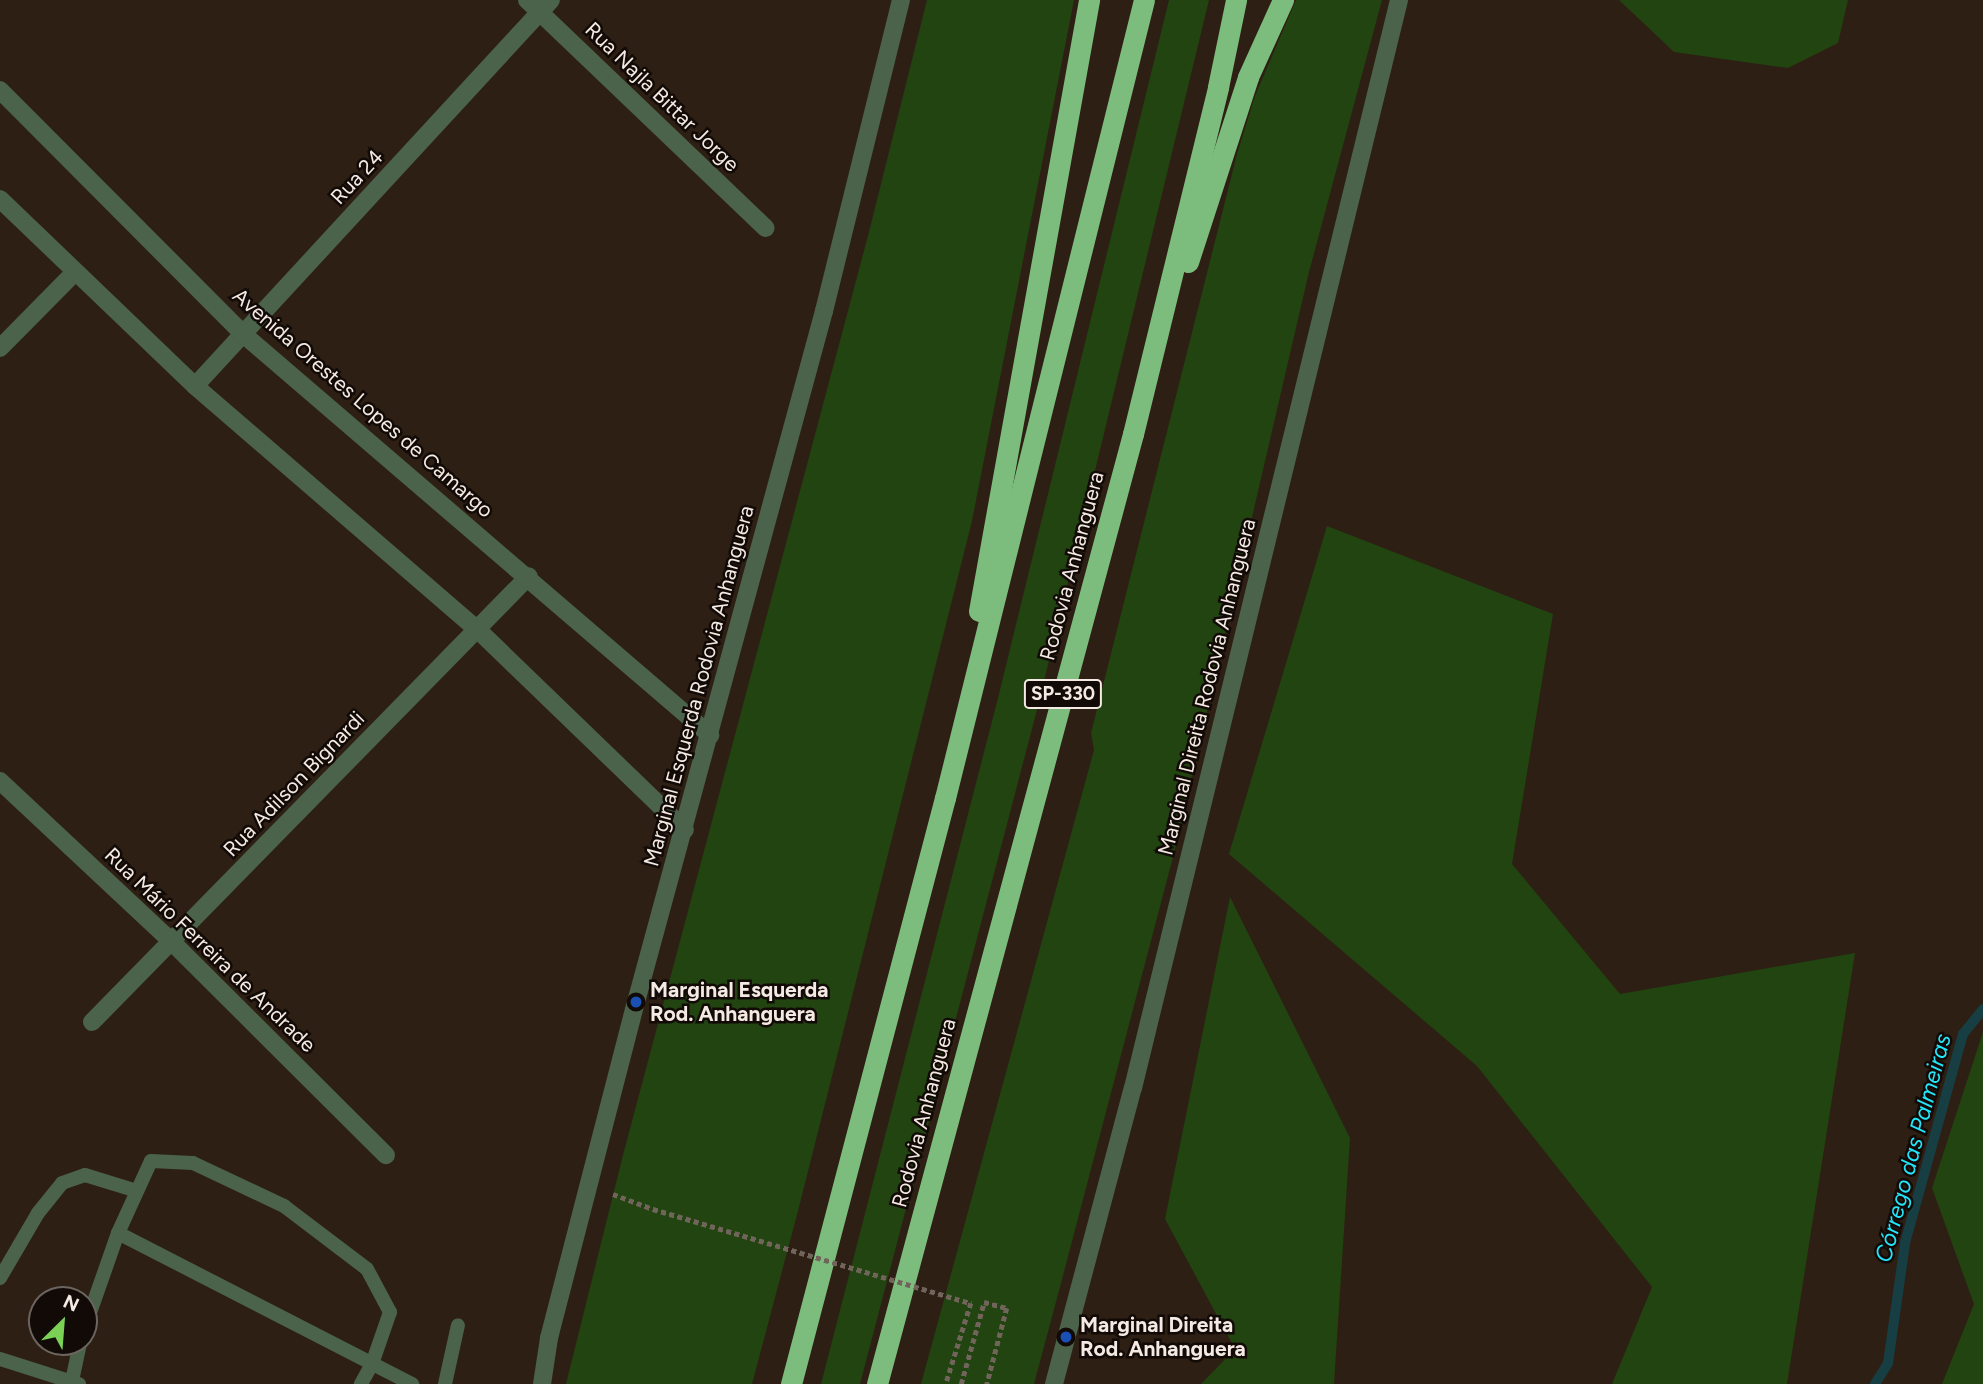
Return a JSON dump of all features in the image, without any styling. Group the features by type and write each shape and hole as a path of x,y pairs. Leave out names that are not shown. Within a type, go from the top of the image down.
{"highway":[{"path":"945,798 1089,0"},
{"path":"791,1384 945,798 1144,0"},
{"name":"Rodovia Anhanguera","path":"877,1384 1133,434 1215,100 1236,0"},
{"path":"1133,434 1248,77 1283,0"}],"street":[{"name":"Marginal Esquerda Rodovia Anhanguera","path":"542,1384 549,1339 824,311 901,0"},
{"name":"Marginal Direita Rodovia Anhanguera","path":"1054,1384 1133,1088 1399,0"},
{"name":"Rua Najla Bittar Jorge","path":"539,4 766,228"},
{"name":"Rua 24","path":"195,386 539,4"},
{"name":"Avenida Orestes Lopes de Camargo","path":"0,90 243,334 529,576 710,734"},
{"path":"0,199 195,386 477,629 685,830"},
{"path":"0,348 75,272"},
{"name":"Rua Adilson Bignardi","path":"92,1022 529,576"},
{"name":"Rua Mário Ferreira de Andrade","path":"0,781 172,942 386,1155"}],"lane":[{"path":"98,1290 118,1233 152,1161 193,1163 284,1206 367,1269 390,1312 372,1364 361,1384"},
{"path":"0,1278 38,1213 62,1183 85,1175 137,1191"},
{"path":"118,1233 412,1384"},
{"path":"445,1384 458,1325"},
{"path":"0,1359 76,1383 79,1356"}],"path":[{"path":"589,1185 653,1209 971,1303 946,1384"},
{"path":"961,1384 984,1302 1007,1308 987,1384"}],"green space":[{"path":"927,0 1074,0 972,521 798,1211 752,1384 566,1384 623,1155 869,232"},
{"path":"1169,0 1209,0 1038,706 860,1384 821,1384 998,698"},
{"path":"1296,0 1382,0 1309,272 1173,857 1034,1384 921,1384 1094,750 1091,733 1237,154 1255,96"},
{"path":"1619,0 1848,0 1838,43 1788,68 1674,52"},
{"path":"1327,526 1553,614 1512,864 1620,994 1855,953 1787,1384 1612,1384 1652,1287 1477,1066 1229,854"},
{"path":"1230,897 1350,1138 1334,1384 1201,1384 1235,1349 1165,1219"},
{"path":"1983,1032 1983,1384 1942,1384 1974,1304 1932,1188"}],"waterway":[{"name":"Córrego das Palmeiras","path":"1875,1384 1888,1363 1905,1243 1963,1034 1983,1009"}],"place":[{"name":"Marginal Esquerda Rod. Anhanguera","path":"636,1002"},
{"name":"Marginal Direita Rod. Anhanguera","path":"1066,1337"}]}
